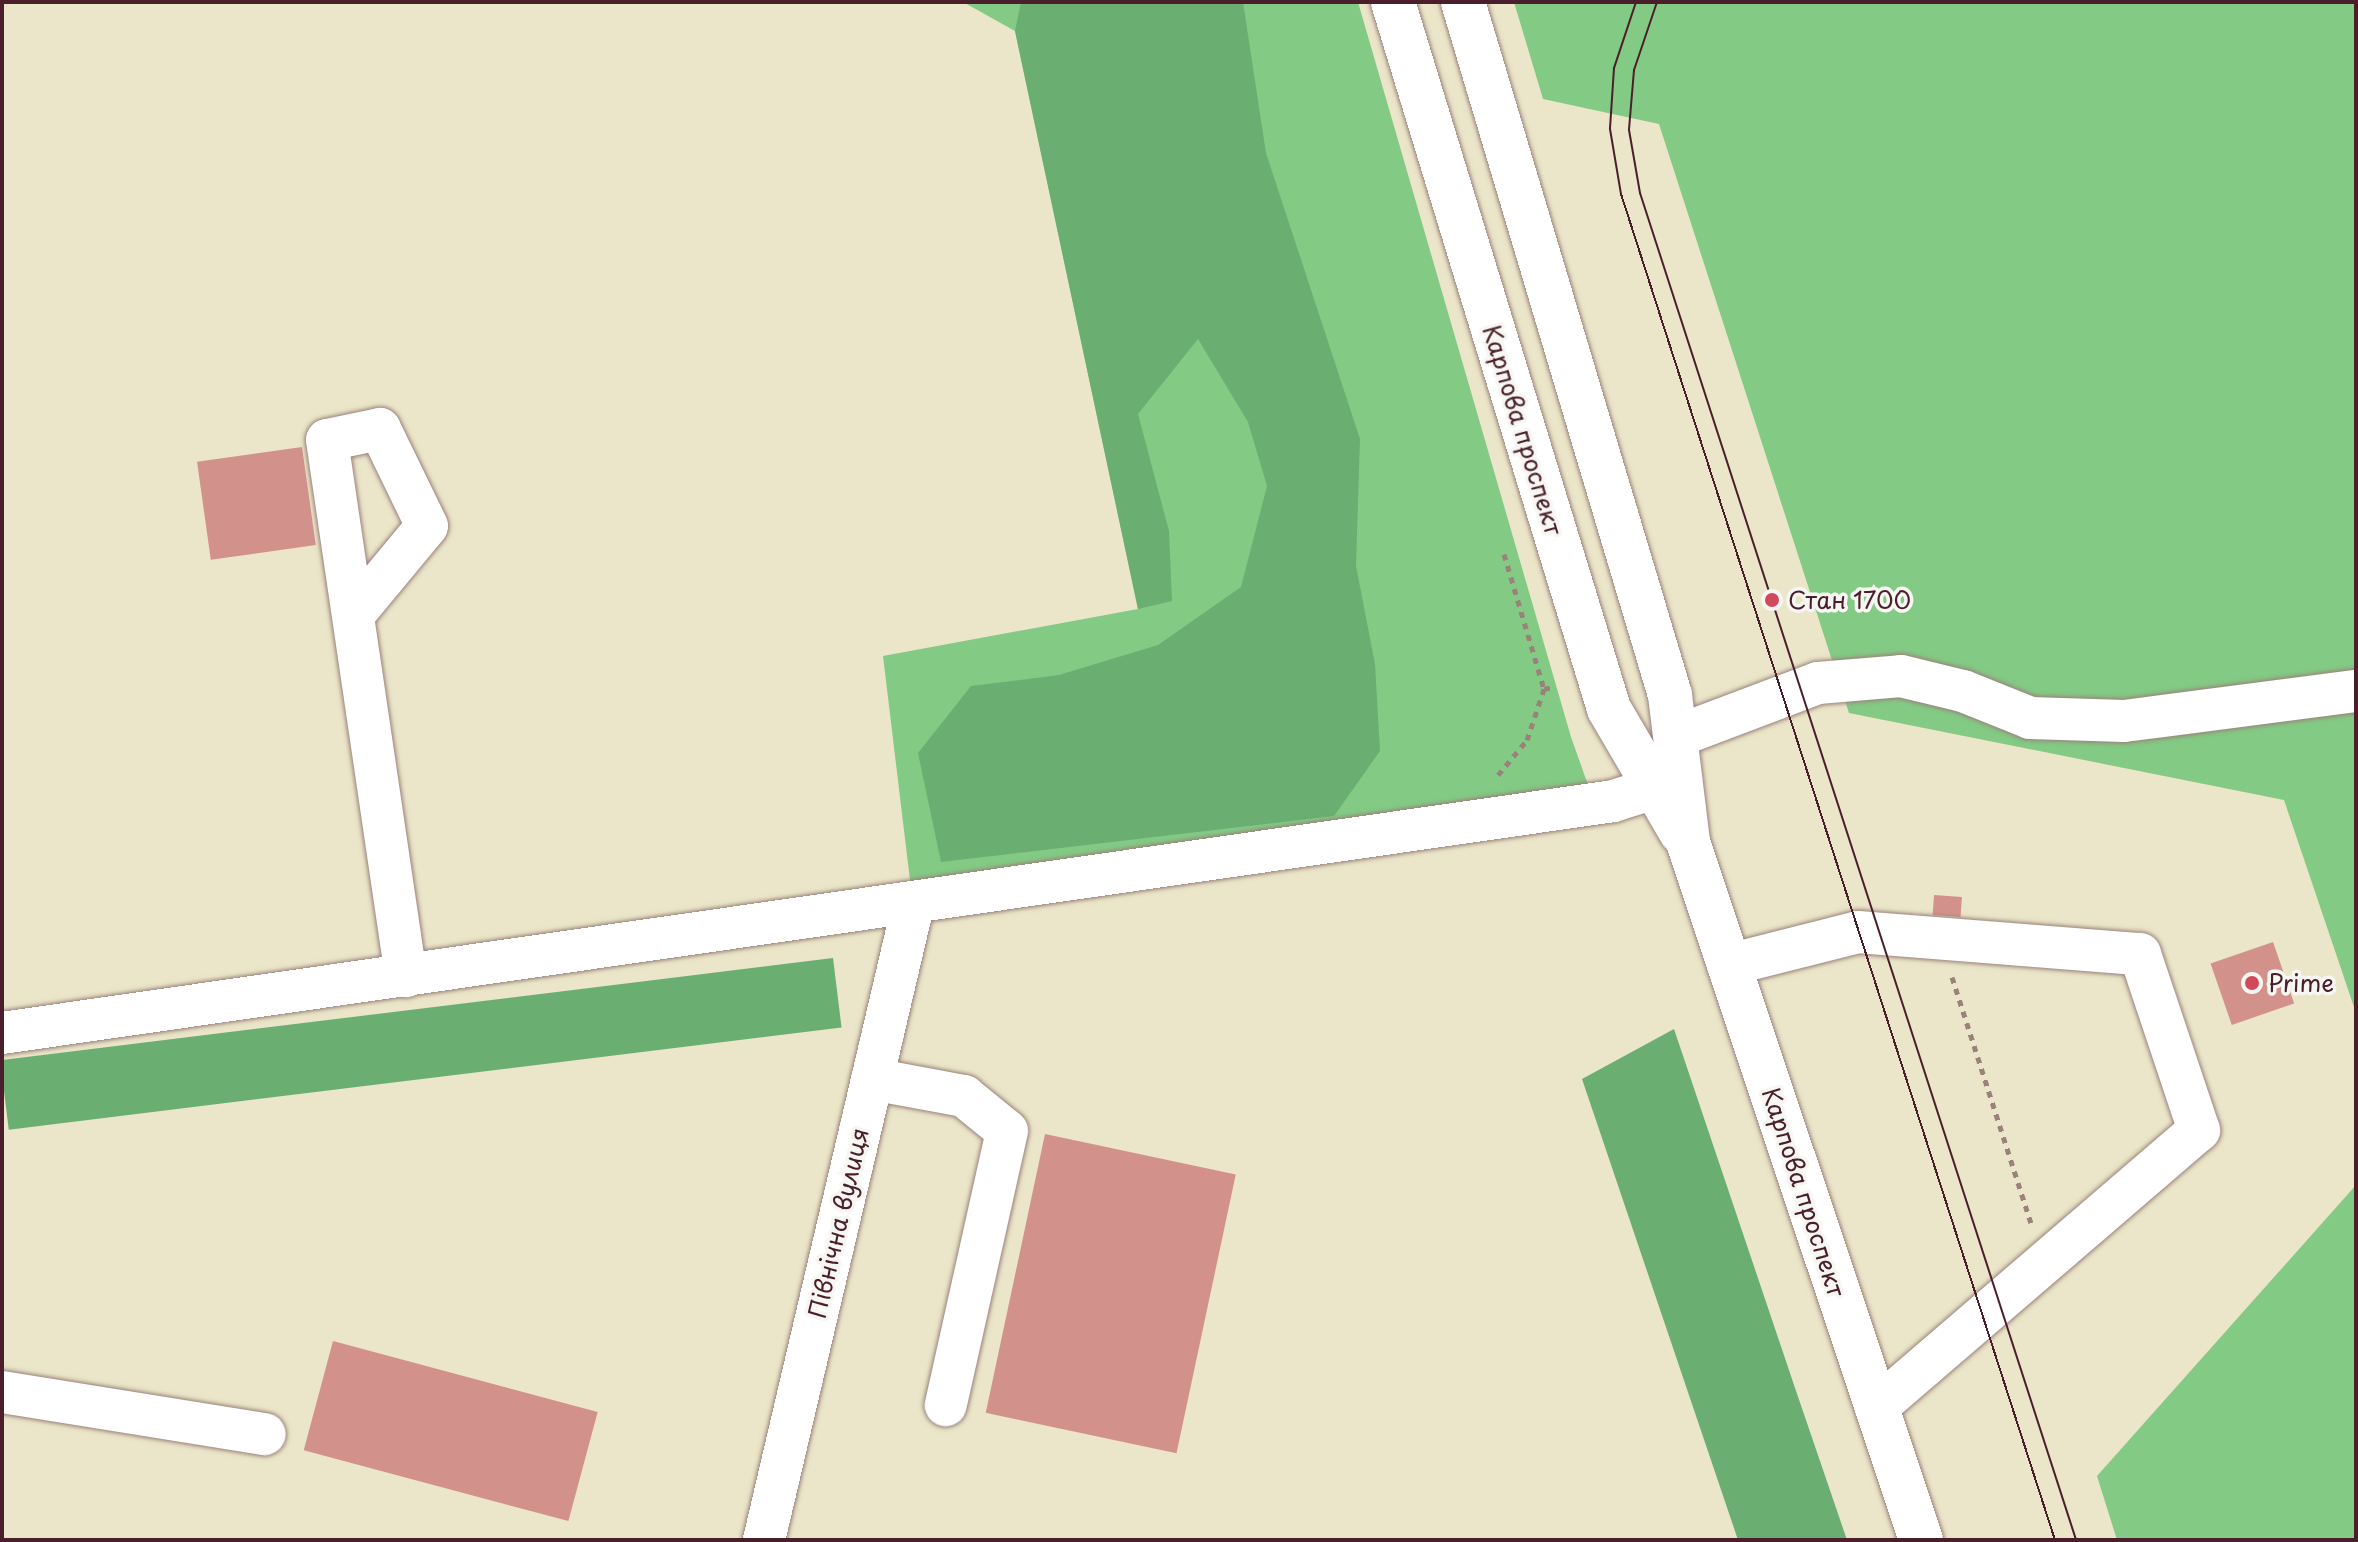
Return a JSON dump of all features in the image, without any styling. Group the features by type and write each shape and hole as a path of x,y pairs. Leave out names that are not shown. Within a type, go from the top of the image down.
{"main road":[{"name":"Карпова проспект","path":"1393,2 1609,709 1668,784 1921,1540"},
{"name":"Карпова проспект","path":"1463,2 1670,695 1675,737 1668,784"},
{"path":"1501,357 1564,338"}],"street":[{"path":"354,614 406,976"},
{"path":"1675,737 1818,683 1901,676 1963,691 2030,718 2124,721 2356,691"},
{"path":"2,1033 913,905 1613,801 1668,784"},
{"name":"Північна вулиця","path":"764,1540 913,905"},
{"path":"1728,965 1858,932 2140,954 2199,1130 1876,1408"},
{"path":"872,1079 964,1096 1007,1131 946,1405"},
{"path":"2,1392 265,1434"}],"path":[{"path":"1504,554 1544,689 1552,687"},
{"path":"1939,938 2045,1264"}],"green space":[{"path":"963,2 1358,2 1571,737 1593,799 913,905 883,656 1138,609 1015,31"},
{"path":"1021,2 1243,2 1266,153 1360,439 1356,566 1375,664 1380,751 1334,816 941,862 918,753 971,686 1059,675 1158,645 1241,587 1267,486 1248,422 1198,339 1138,414 1169,531 1172,601 1138,609 1015,31"},
{"path":"1514,2 2356,2 2356,1013 2284,800 1849,713 1659,124 1543,99"},
{"path":"833,958 842,1027 9,1130 2,1060"},
{"path":"1674,1029 1847,1540 1738,1540 1582,1079"},
{"path":"2356,1185 2356,1540 2117,1540 2097,1476"}],"building":[{"path":"302,447 316,545 211,560 197,462"},
{"path":"1934,895 1962,897 1961,917 1933,915"},
{"path":"2273,942 2294,1003 2232,1025 2211,963"},
{"path":"1045,1134 1236,1175 1176,1453 986,1413"},
{"path":"333,1341 598,1412 568,1521 304,1450"}],"tram line":[{"path":"1636,2 1614,68 1610,129 1621,194 2055,1540"},
{"path":"1657,2 1634,70 1629,130 1640,193 2076,1540"}],"place":[{"name":"Стан 1700","path":"1772,600"},
{"name":"Prime","path":"2252,983"}]}
